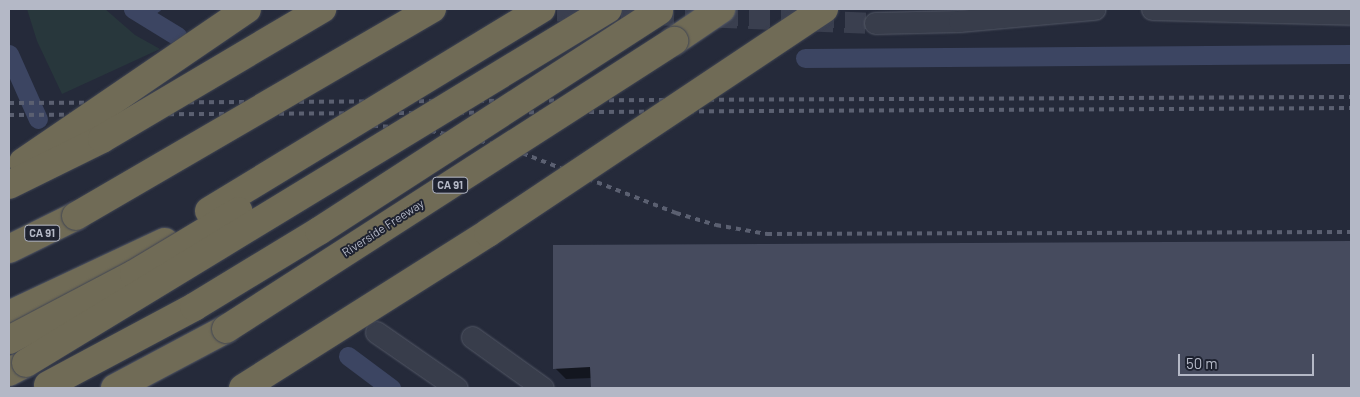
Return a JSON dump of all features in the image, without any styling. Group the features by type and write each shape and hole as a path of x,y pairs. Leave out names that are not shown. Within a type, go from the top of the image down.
{"highway":[{"path":"9,172 246,9"},
{"path":"9,185 102,139 322,9"},
{"name":"CA 91","path":"9,249 76,216 432,9"},
{"path":"9,322 66,294 247,189 541,9"},
{"path":"9,316 166,242 553,9"},
{"path":"9,340 134,274 578,9"},
{"path":"17,367 608,9"},
{"name":"Riverside Freeway","path":"115,388 226,329 722,9"},
{"path":"243,388 496,228 824,9"},
{"path":"44,387 194,307 310,236 660,10"}],"lane":[{"path":"875,23 959,21 1094,9"},
{"path":"1152,9 1351,14"},
{"path":"376,332 457,388"},
{"path":"472,337 543,388"}],"shaded area":[{"path":"27,9 105,9 135,35 160,49 62,94 37,41"}],"building":[{"path":"1351,241 1351,388 591,388 590,367 553,369 553,245"}],"waterway":[{"path":"133,9 177,36"},
{"path":"146,18 158,9"},
{"path":"9,54 38,119"},
{"path":"805,58 1351,54"},
{"path":"348,356 391,388"}],"tunnel":[{"path":"525,9 875,23"}],"railway":[{"path":"9,103 1351,97"},
{"path":"9,115 1351,108"},
{"path":"363,125 421,129 504,146 676,213 716,225 767,234 1351,232"}]}
